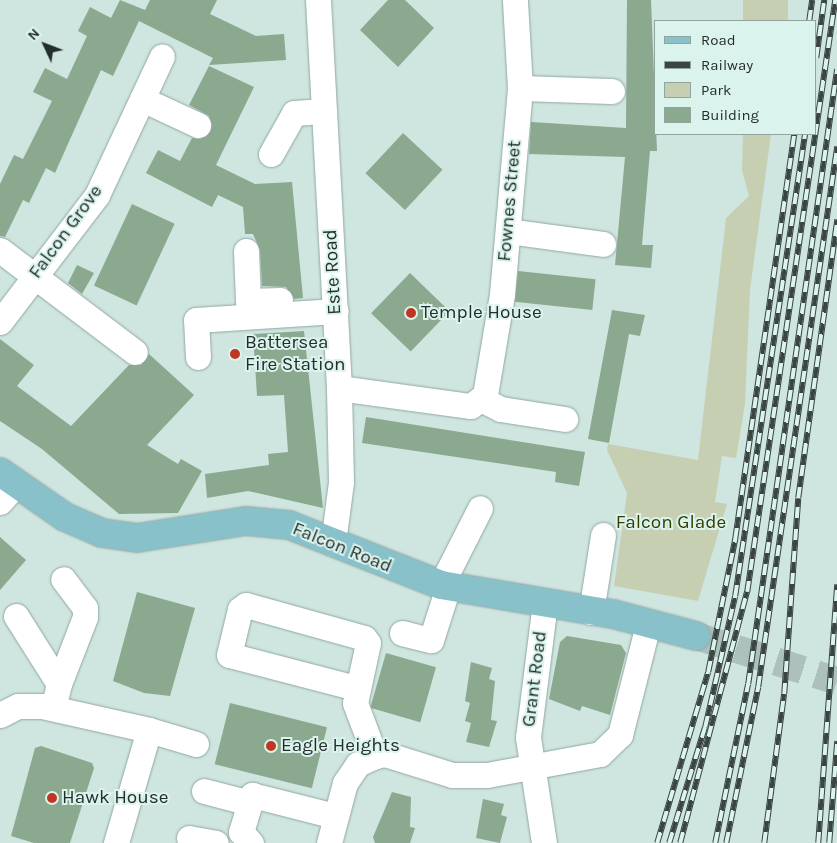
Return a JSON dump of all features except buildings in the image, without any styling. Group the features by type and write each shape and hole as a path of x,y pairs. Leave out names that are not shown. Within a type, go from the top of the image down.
{"main road":[{"name":"Falcon Road","path":"5,486 64,517 116,536 157,538 263,521 302,529 444,586 591,612 696,636"}],"street":[{"name":"Este Road","path":"318,0 339,388 340,507 333,543"},
{"name":"Fownes Street","path":"481,399 488,389 508,231 520,88 515,0"},
{"name":"Falcon Grove","path":"0,322 97,195 162,56"},
{"path":"520,88 612,91"},
{"path":"142,99 198,124"},
{"path":"271,154 294,113 323,111"},
{"path":"508,231 602,244"},
{"path":"0,250 135,352"},
{"path":"246,251 248,301 335,304"},
{"path":"198,357 196,320 335,304"},
{"path":"339,388 471,406 481,399 500,409 565,419"},
{"path":"402,633 431,640 444,586 480,508"},
{"path":"591,612 604,535"},
{"path":"53,708 58,684 85,617 85,608 63,578"},
{"name":"Grant Road","path":"544,843 530,768 529,704 545,603"},
{"path":"356,688 229,655 240,609 246,605 364,638 368,643 354,703 375,756"},
{"path":"16,616 58,684"},
{"path":"329,843 335,816 350,773 375,756 385,754 452,775 530,768 600,754 620,735 648,624"},
{"path":"0,715 18,706 53,708 149,730 196,744"},
{"path":"116,843 149,730"},
{"path":"204,791 250,803"},
{"path":"241,839 252,795 335,816"},
{"path":"189,838 216,843"}],"green space":[{"path":"743,0 788,0 788,20 743,20"},
{"name":"Falcon Glade","path":"743,135 771,135 750,290 745,404 736,458 722,456 715,502 727,504 698,601 614,586 627,493 607,450 608,444 698,460 726,218 749,196 742,170"}],"tunnel":[{"path":"696,636 837,681"}],"railway":[{"path":"809,20 812,0"},
{"path":"817,51 824,0"},
{"path":"817,121 835,0"},
{"path":"715,843 748,684 837,69"},
{"path":"657,843 708,672 735,539 794,135"},
{"path":"669,843 705,727 735,596 805,135"},
{"path":"680,843 747,592 815,135"},
{"path":"726,843 758,687 837,147"},
{"path":"764,843 784,694 798,498 837,220"},
{"path":"818,843 837,585"},
{"path":"829,843 837,741"}],"place":[{"name":"Temple House","path":"411,313"},
{"name":"Battersea Fire Station","path":"235,354"},
{"name":"Eagle Heights","path":"271,746"},
{"name":"Hawk House","path":"52,798"}]}
